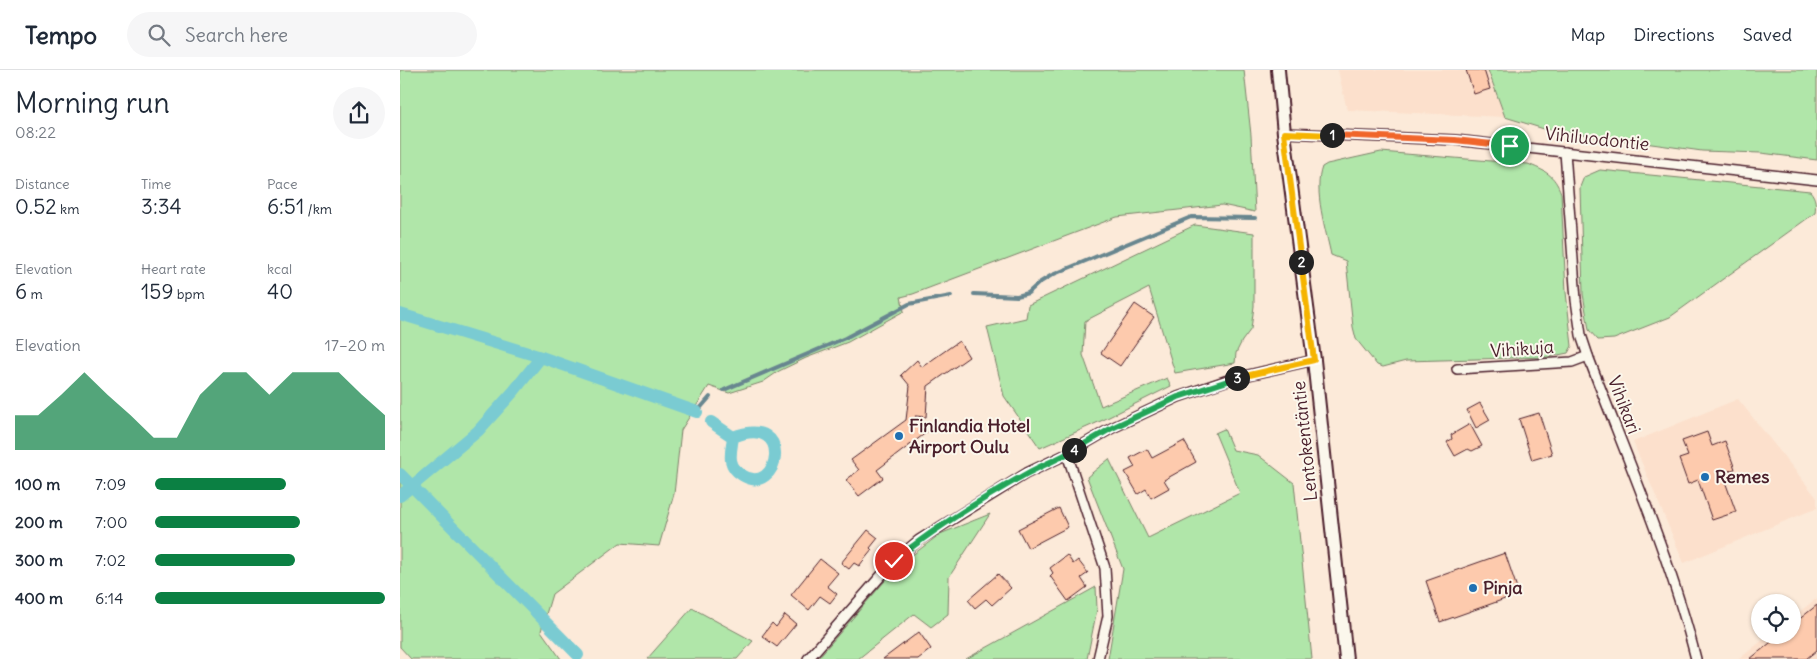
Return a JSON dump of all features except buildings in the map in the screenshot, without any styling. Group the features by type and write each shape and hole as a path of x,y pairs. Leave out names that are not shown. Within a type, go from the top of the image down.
{"main road":[{"name":"Lentokentäntie","path":"1278,70 1284,133 1314,360 1346,659"}],"street":[{"name":"Vihiluodontie","path":"1284,133 1455,140 1817,180"},
{"name":"Vihikari","path":"1565,152 1576,300 1581,335 1646,508 1690,632 1696,659"},
{"name":"Vihikuja","path":"1457,370 1572,362 1588,356"},
{"path":"808,659 894,561 919,540 1027,473 1067,454 1112,428 1178,397 1231,379 1314,360"},
{"path":"1067,454 1075,473 1105,568 1108,616 1098,659"}],"shaded area":[{"path":"1338,70 1488,70 1505,117 1347,110"},
{"path":"1738,399 1817,498 1817,508 1684,563 1633,442"},
{"path":"1817,598 1817,659 1739,659 1758,644 1801,644 1801,611"}],"green space":[{"path":"400,70 1244,70 1251,135 1255,212 1222,205 1117,217 901,297 904,311 848,342 806,358 779,371 763,382 729,393 709,386 681,430 674,494 659,546 620,543 552,594 541,631 561,659 411,659 400,647"},
{"path":"1488,70 1817,70 1817,160 1761,153 1702,151 1544,129 1505,117"},
{"path":"1381,152 1528,164 1552,177 1561,193 1566,292 1572,346 1568,353 1548,357 1406,361 1383,367 1377,365 1356,339 1346,261 1331,255 1321,211 1319,187 1322,167 1327,164"},
{"path":"1600,170 1810,191 1815,201 1815,213 1670,317 1614,339 1598,340 1589,330 1583,294 1580,187 1584,177"},
{"path":"1195,225 1254,233 1254,306 1251,329 1236,353 1235,363 1175,373 1149,288 1085,321 1083,355 1101,406 1167,378 1171,386 1103,420 1040,448 1004,396 987,327 1026,318 1028,305"},
{"path":"1224,429 1233,450 1258,455 1294,483 1312,659 1108,659 1123,569 1087,477 1109,459 1148,538 1240,493 1215,433"},
{"path":"990,514 949,577 948,614 931,627 914,614 858,659 817,659 898,566 940,534"},
{"path":"1096,587 1097,609 1087,659 966,659"},
{"path":"692,608 753,641 737,659 647,659"}],"waterway":[{"path":"974,294 1017,296 1028,293 1052,275 1191,217 1255,218"},
{"path":"724,390 845,338 909,304 951,296"},
{"path":"400,314 541,357 697,412"},
{"path":"400,496 478,431 541,357"},
{"path":"697,412 710,397"},
{"path":"711,422 733,437 731,458 737,471 742,475 755,479 765,476 772,467 775,456 773,444 766,436 753,432 733,437"},
{"path":"400,474 578,655"}],"place":[{"name":"Finlandia Hotel Airport Oulu","path":"899,436"},
{"name":"Remes","path":"1705,477"},
{"name":"Pinja","path":"1473,588"}],"route":[{"path":"894,561 919,540 989,496 1027,473 1067,454 1112,428 1178,397 1231,379 1314,360 1284,133 1455,140 1510,146"}]}
